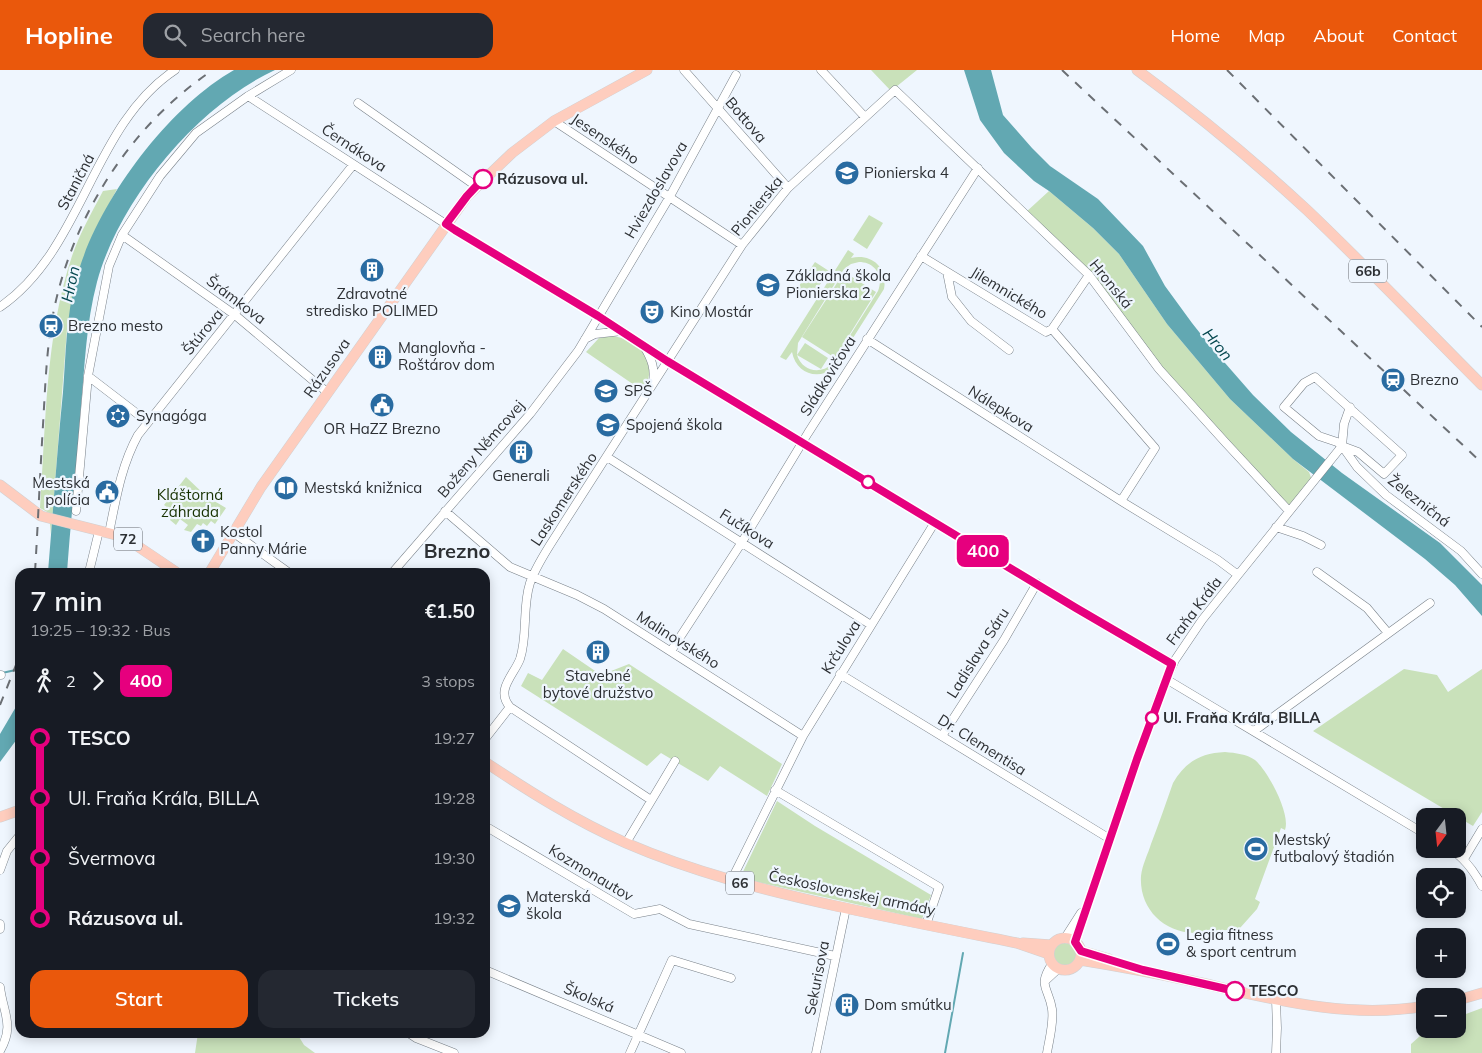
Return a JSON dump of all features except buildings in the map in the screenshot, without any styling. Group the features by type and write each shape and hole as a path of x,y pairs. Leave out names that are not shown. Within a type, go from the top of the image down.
{"main road":[{"name":"Rázusova","path":"212,568 261,487 446,224 476,186 512,153 554,121 647,70"},
{"name":"66b","path":"1137,70 1224,137 1286,191 1342,244 1482,385"},
{"name":"72","path":"2,489 34,512 48,518 124,537 170,568"},
{"name":"Československej armády","path":"490,765 546,801 626,843 731,881 846,908 1017,943 1052,958 1066,971 1076,966 1075,948"},
{"path":"0,818 15,812"},
{"path":"1052,958 1057,940 1075,948 1143,970 1276,1000 1319,1008 1349,1010 1416,1007"},
{"path":"1466,998 1482,993"}],"street":[{"name":"Staničná","path":"0,307 25,286 42,266 63,235 114,139 126,121 156,85 175,70"},
{"path":"76,511 88,376 110,266 122,235 160,176 196,134 248,96 291,70"},
{"name":"Bottova","path":"684,70 788,188"},
{"path":"821,70 865,117"},
{"name":"Hviezdoslavova","path":"598,316 669,198 736,75"},
{"name":"Pionierska","path":"667,361 742,245 788,188 895,90"},
{"name":"Hronská","path":"895,90 1089,275 1159,369 1289,511"},
{"name":"Černákova","path":"248,96 446,224 598,316 667,361 1172,664"},
{"path":"358,103 476,186"},
{"name":"Jesenského","path":"554,121 742,245"},
{"name":"Štúrova","path":"90,568 104,532 125,463 138,435 353,165"},
{"name":"Sládkovičova","path":"671,651 978,168"},
{"name":"Šrámkova","path":"122,235 234,315 328,393"},
{"name":"Jilemnického","path":"921,256 1046,332 1052,329 1089,275"},
{"path":"947,272 952,297 970,321 1009,350"},
{"name":"Boženy Němcovej","path":"396,568 530,414 585,340 598,316"},
{"path":"1052,329 1155,448 1121,501"},
{"path":"585,340 594,334 622,331"},
{"name":"Nálepkova","path":"868,339 1121,501 1218,560 1238,575"},
{"path":"644,346 652,361 654,373 650,389"},
{"name":"Laskomerského","path":"532,577 562,526 667,361"},
{"path":"88,376 148,422"},
{"name":"Železničná","path":"1342,446 1358,452 1384,474 1402,454 1315,376 1304,383 1284,407 1319,436 1337,442 1342,446 1357,467 1386,495 1461,551 1482,574"},
{"path":"1342,446 1344,424 1350,407"},
{"name":"Fraňa Kráľa","path":"1075,948 1087,905 1172,664 1202,620 1342,446"},
{"name":"Fučíkova","path":"607,457 871,625"},
{"name":"Malinovského","path":"445,511 502,562 516,570 591,602 803,736"},
{"name":"Krčulova","path":"731,881 803,736 935,522"},
{"path":"1276,527 1303,536 1321,545"},
{"path":"234,532 283,568"},
{"path":"1317,572 1367,608 1388,633"},
{"path":"532,577 520,656 507,680 504,693 505,701 510,707 652,800"},
{"name":"Ladislava Sáru","path":"942,736 1004,640 1037,583"},
{"path":"1254,731 1430,603"},
{"name":"Dr. Clementisa","path":"840,674 1110,839"},
{"path":"1166,679 1416,829"},
{"path":"490,733 510,707"},
{"path":"626,843 675,761"},
{"path":"776,790 939,887 926,925"},
{"name":"Kozmonautov","path":"490,829 634,914 660,909 689,924 835,956"},
{"path":"1482,829 1464,859 1472,868 1482,886"},
{"path":"0,870 7,851 15,841"},
{"name":"Sekurisova","path":"816,1053 846,908"},
{"path":"0,924 0,929"},
{"path":"1046,1053 1052,1010 1044,981 1052,958"},
{"path":"630,1053 672,960 731,978"},
{"name":"Školská","path":"490,972 681,1053"},
{"path":"0,987 7,1014 8,1032 6,1041 0,1051"},
{"path":"1276,1000 1276,1053"},
{"path":"423,1038 454,1053"}],"green space":[{"path":"871,70 917,70 891,91"},
{"path":"117,189 94,232 67,329 51,535 49,513 40,508 48,381 56,318 72,256 82,231 103,191"},
{"path":"1049,191 1093,228 1119,254 1167,324 1230,399 1309,472 1313,483 1289,511 1159,369 1089,275 1025,213"},
{"path":"869,215 883,223 867,249 853,240"},
{"path":"848,250 854,254 851,258 866,258 877,264 885,281 884,289 834,368 821,374 808,373 798,365 792,352 786,360 780,357","holes":["859,262 870,264 874,267 880,280 878,291 832,364 817,370 807,368 797,355 798,343 844,269 851,264"]},
{"path":"815,262 829,271 811,298 797,289"},
{"path":"844,272 876,292 835,358 802,337"},
{"path":"612,336 631,342 644,354 649,371 648,381 643,391 586,352 599,338"},
{"path":"805,343 828,358 821,369 797,355"},
{"name":"Kláštorná záhrada","path":"186,477 206,496 226,508 215,524 211,521 207,526 203,523 201,526 197,524 191,532 184,530 188,525 180,519 176,525 170,520 175,513 164,505"},
{"path":"563,649 601,675 629,664 782,764 767,796 720,766 708,781 661,753 647,766 521,686 528,673 542,680"},
{"path":"1404,669 1437,675 1448,692 1482,669 1482,812 1473,826 1466,822 1466,808 1443,808 1313,731"},
{"name":"Mestský futbalový štadión","path":"1225,752 1248,756 1255,760 1266,773 1282,804 1285,814 1285,830 1281,828 1255,899 1260,902 1257,909 1240,928 1200,933 1183,932 1163,923 1149,908 1141,888 1141,876 1173,783 1183,769 1194,760 1208,754"},
{"path":"777,801 815,826 931,895 922,919 740,878"},
{"path":"1064,943 1069,944 1075,950 1075,960 1069,966 1064,967 1059,966 1053,960 1052,955 1053,950 1059,944"},
{"path":"1482,1008 1482,1053 1411,1053 1411,1044 1418,1038 1466,1038 1466,1014"},
{"path":"197,1038 300,1038 304,1045 315,1053 195,1053"}],"water":[{"path":"234,70 275,70 246,86 217,107 190,131 142,188 123,219 108,251 93,297 88,328 67,568 48,568 68,321 76,280 86,251 117,190 159,134 183,109 209,87"},
{"path":"964,70 991,70 1003,115 1050,166 1098,199 1143,246 1165,286 1192,323 1253,395 1291,432 1342,473 1440,543 1482,585 1482,616 1455,585 1425,559 1293,459 1230,399 1167,324 1119,254 1093,228 1049,191 1034,181 1004,153 980,120"},
{"path":"15,708 15,742 0,762 0,734"}],"waterway":[{"path":"2,673 15,670"},
{"path":"945,1053 963,953"}],"railway":[{"path":"35,568 49,338 59,288 71,251 106,181 128,149 182,93 213,70"},
{"path":"1062,70 1482,463"},
{"path":"1227,70 1482,327"},
{"path":"0,705 15,668"}],"bus line":[{"name":"400","path":"483,179 467,196 446,224 598,316 667,361 1172,664 1137,759 1075,942 1081,951 1143,970 1235,991"}],"place":[{"name":"Pionierska 4","path":"847,173"},
{"name":"Rázusova ul.","path":"483,179"},
{"name":"Zdravotné stredisko POLIMED","path":"372,270"},
{"name":"Základná škola Pionierska 2","path":"768,285"},
{"name":"Kino Mostár","path":"652,312"},
{"name":"Brezno mesto","path":"51,326"},
{"name":"Manglovňa - Roštárov dom","path":"380,357"},
{"name":"Brezno","path":"1393,380"},
{"name":"SPŠ","path":"606,391"},
{"name":"OR HaZZ Brezno","path":"382,405"},
{"name":"Synagóga","path":"118,416"},
{"name":"Spojená škola","path":"608,425"},
{"name":"Generali","path":"521,452"},
{"name":"Mestská knižnica","path":"286,488"},
{"name":"Mestská polícia","path":"107,492"},
{"name":"Kostol Panny Márie","path":"203,541"},
{"name":"Stavebné bytové družstvo","path":"598,652"},
{"name":"Ul. Fraňa Kráľa, BILLA","path":"1152,718"},
{"name":"Mestský futbalový štadión","path":"1256,849"},
{"name":"Materská škola","path":"509,906"},
{"name":"Legia fitness & sport centrum","path":"1168,944"},
{"name":"TESCO","path":"1235,991"},
{"name":"Dom smútku","path":"847,1005"}],"district":[{"name":"Brezno","path":"457,551"}],"water label":[{"name":"Hron","path":"70,284"},
{"name":"Hron","path":"1218,344"}]}
